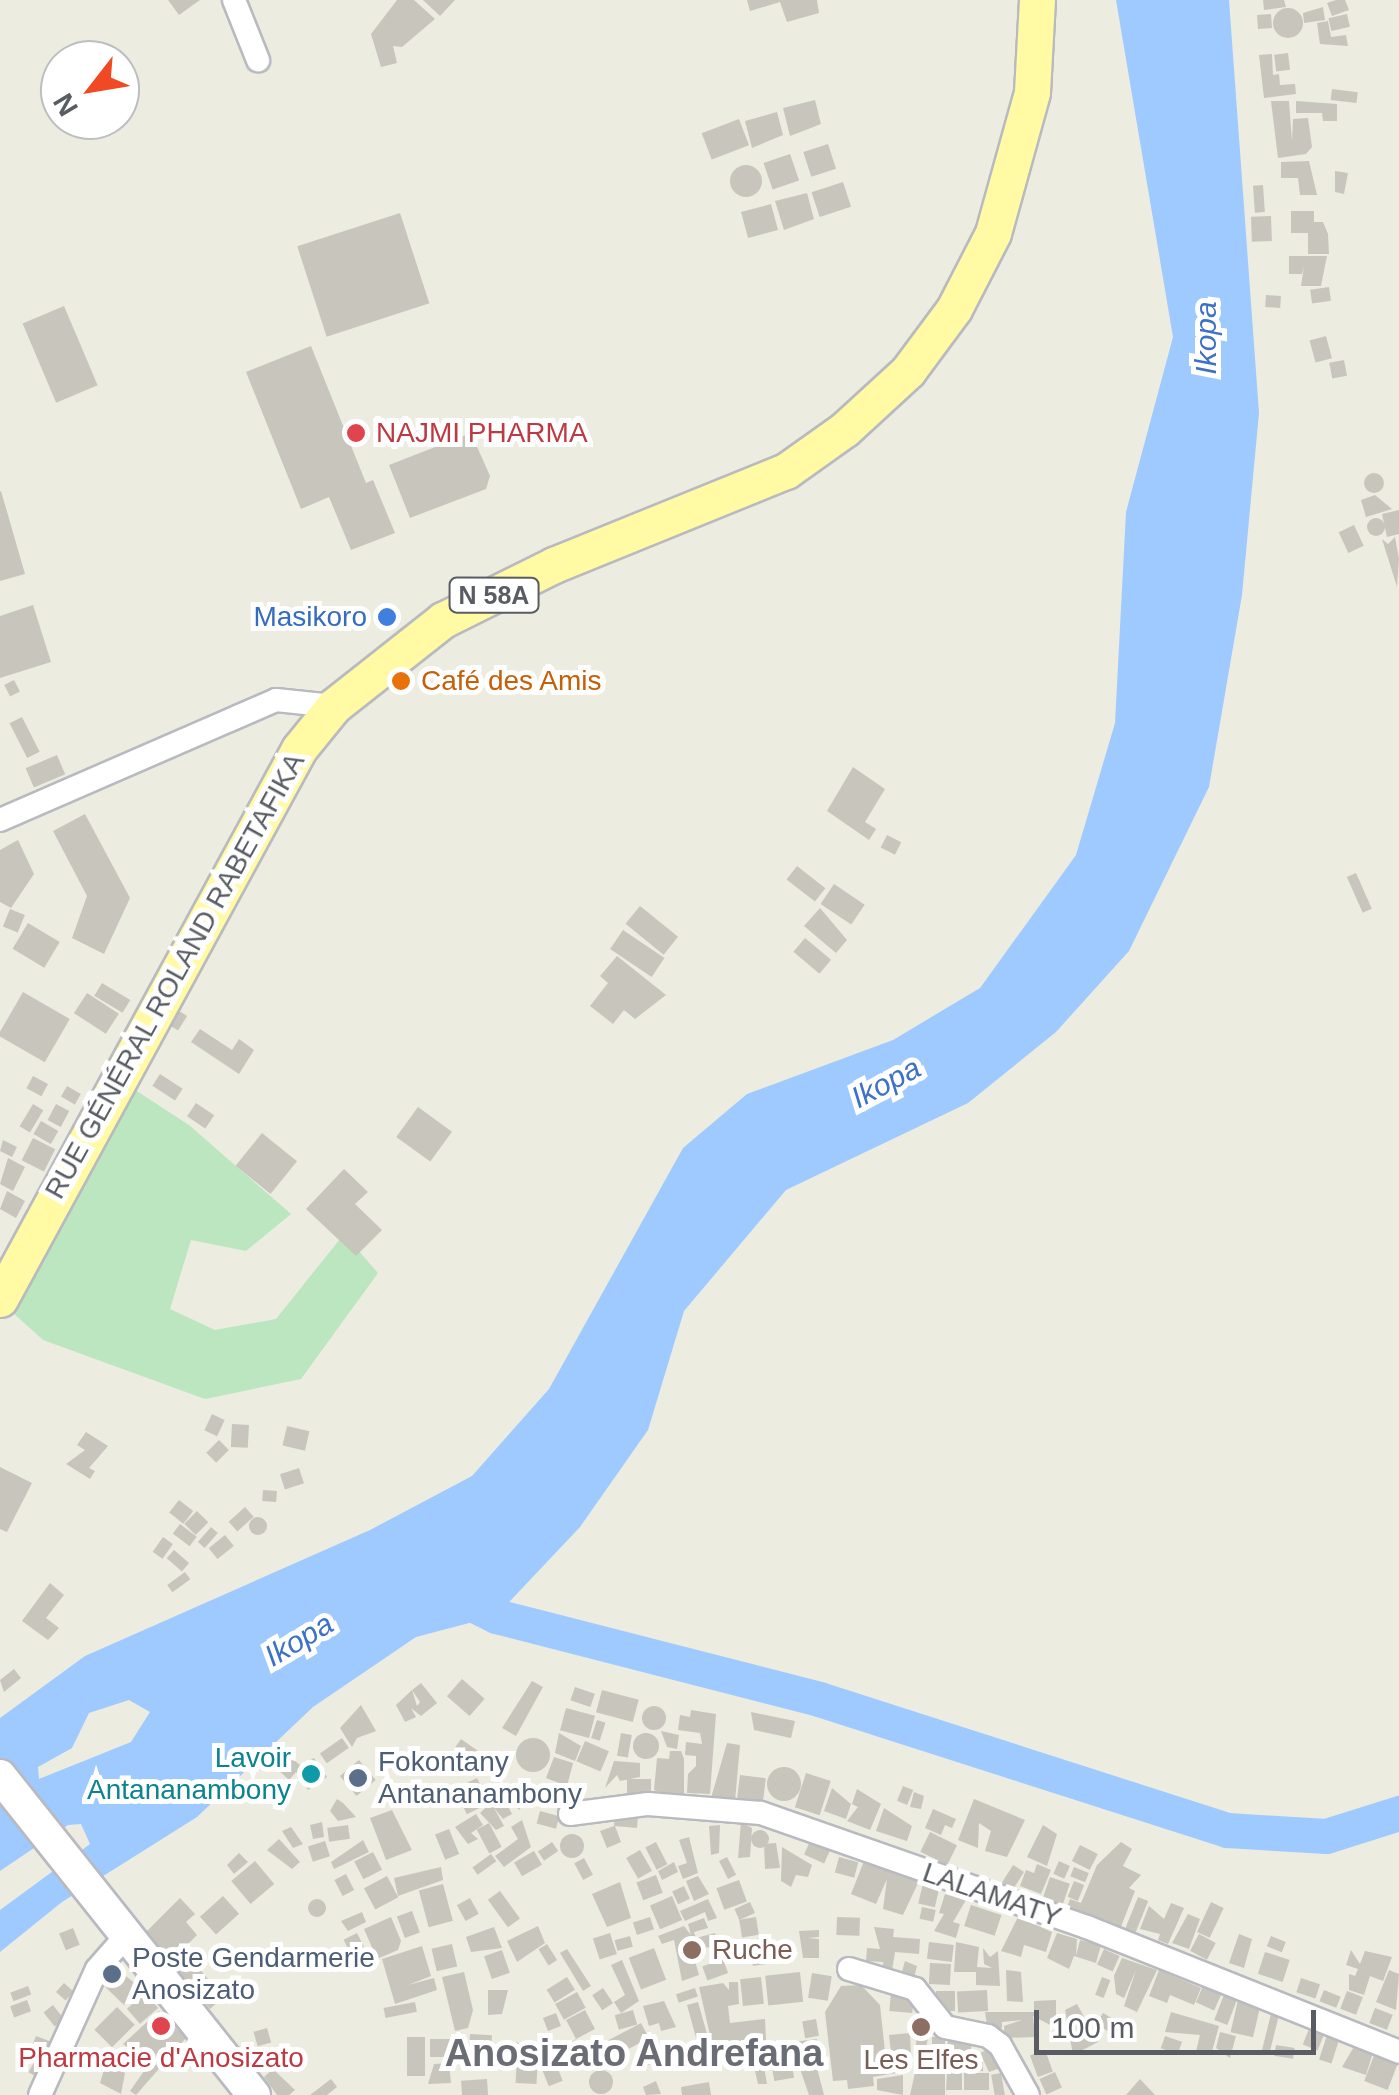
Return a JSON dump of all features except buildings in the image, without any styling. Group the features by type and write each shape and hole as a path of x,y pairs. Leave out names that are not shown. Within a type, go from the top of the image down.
{"main road":[{"name":"RUE GÉNÉRAL ROLAND RABETAFIKA","path":"0,1299 299,749 334,706 443,620 554,564 786,471 846,429 908,371 954,309 993,233 1032,92 1037,0"},
{"path":"0,1776 254,2095"}],"street":[{"path":"234,0 258,60"},
{"path":"0,820 276,700 334,706"},
{"name":"LALAMATY","path":"570,1814 648,1804 761,1813 1087,1927 1399,2052"},
{"path":"40,2095 97,1969 122,1931"},
{"path":"849,1970 915,1989 945,2027 988,2036 1000,2045 1028,2095"}],"green space":[{"path":"129,1086 189,1125 291,1214 246,1251 191,1240 170,1309 215,1330 276,1319 344,1234 378,1273 301,1379 205,1399 43,1340 11,1311"}],"water":[{"name":"Ikopa","path":"1116,0 1229,0 1259,413 1242,595 1209,787 1129,951 1056,1032 968,1103 786,1190 684,1311 648,1430 580,1527 496,1616 416,1637 313,1707 197,1817 62,1902 0,1952 0,1910 90,1844 81,1824 68,1825 0,1871 0,1718 85,1656 370,1530 472,1476 549,1389 683,1148 747,1094 893,1040 980,988 1076,855 1115,723 1126,512 1173,337","holes":["129,1700 150,1712 131,1742 39,1779 38,1767 72,1748 89,1713"]}],"waterway":[{"path":"456,1596 496,1616 819,1699 1227,1830 1326,1836 1399,1813"}],"place":[{"name":"NAJMI PHARMA","path":"356,433"},
{"name":"Masikoro","path":"387,617"},
{"name":"Café des Amis","path":"401,681"},
{"name":"Lavoir Antananambony","path":"311,1774"},
{"name":"Fokontany Antananambony","path":"358,1778"},
{"name":"Ruche","path":"692,1950"},
{"name":"Poste Gendarmerie Anosizato","path":"112,1974"},
{"name":"Pharmacie d'Anosizato","path":"161,2026"},
{"name":"Les Elfes","path":"921,2027"}],"district":[{"name":"Anosizato Andrefana","path":"634,2054"}]}
